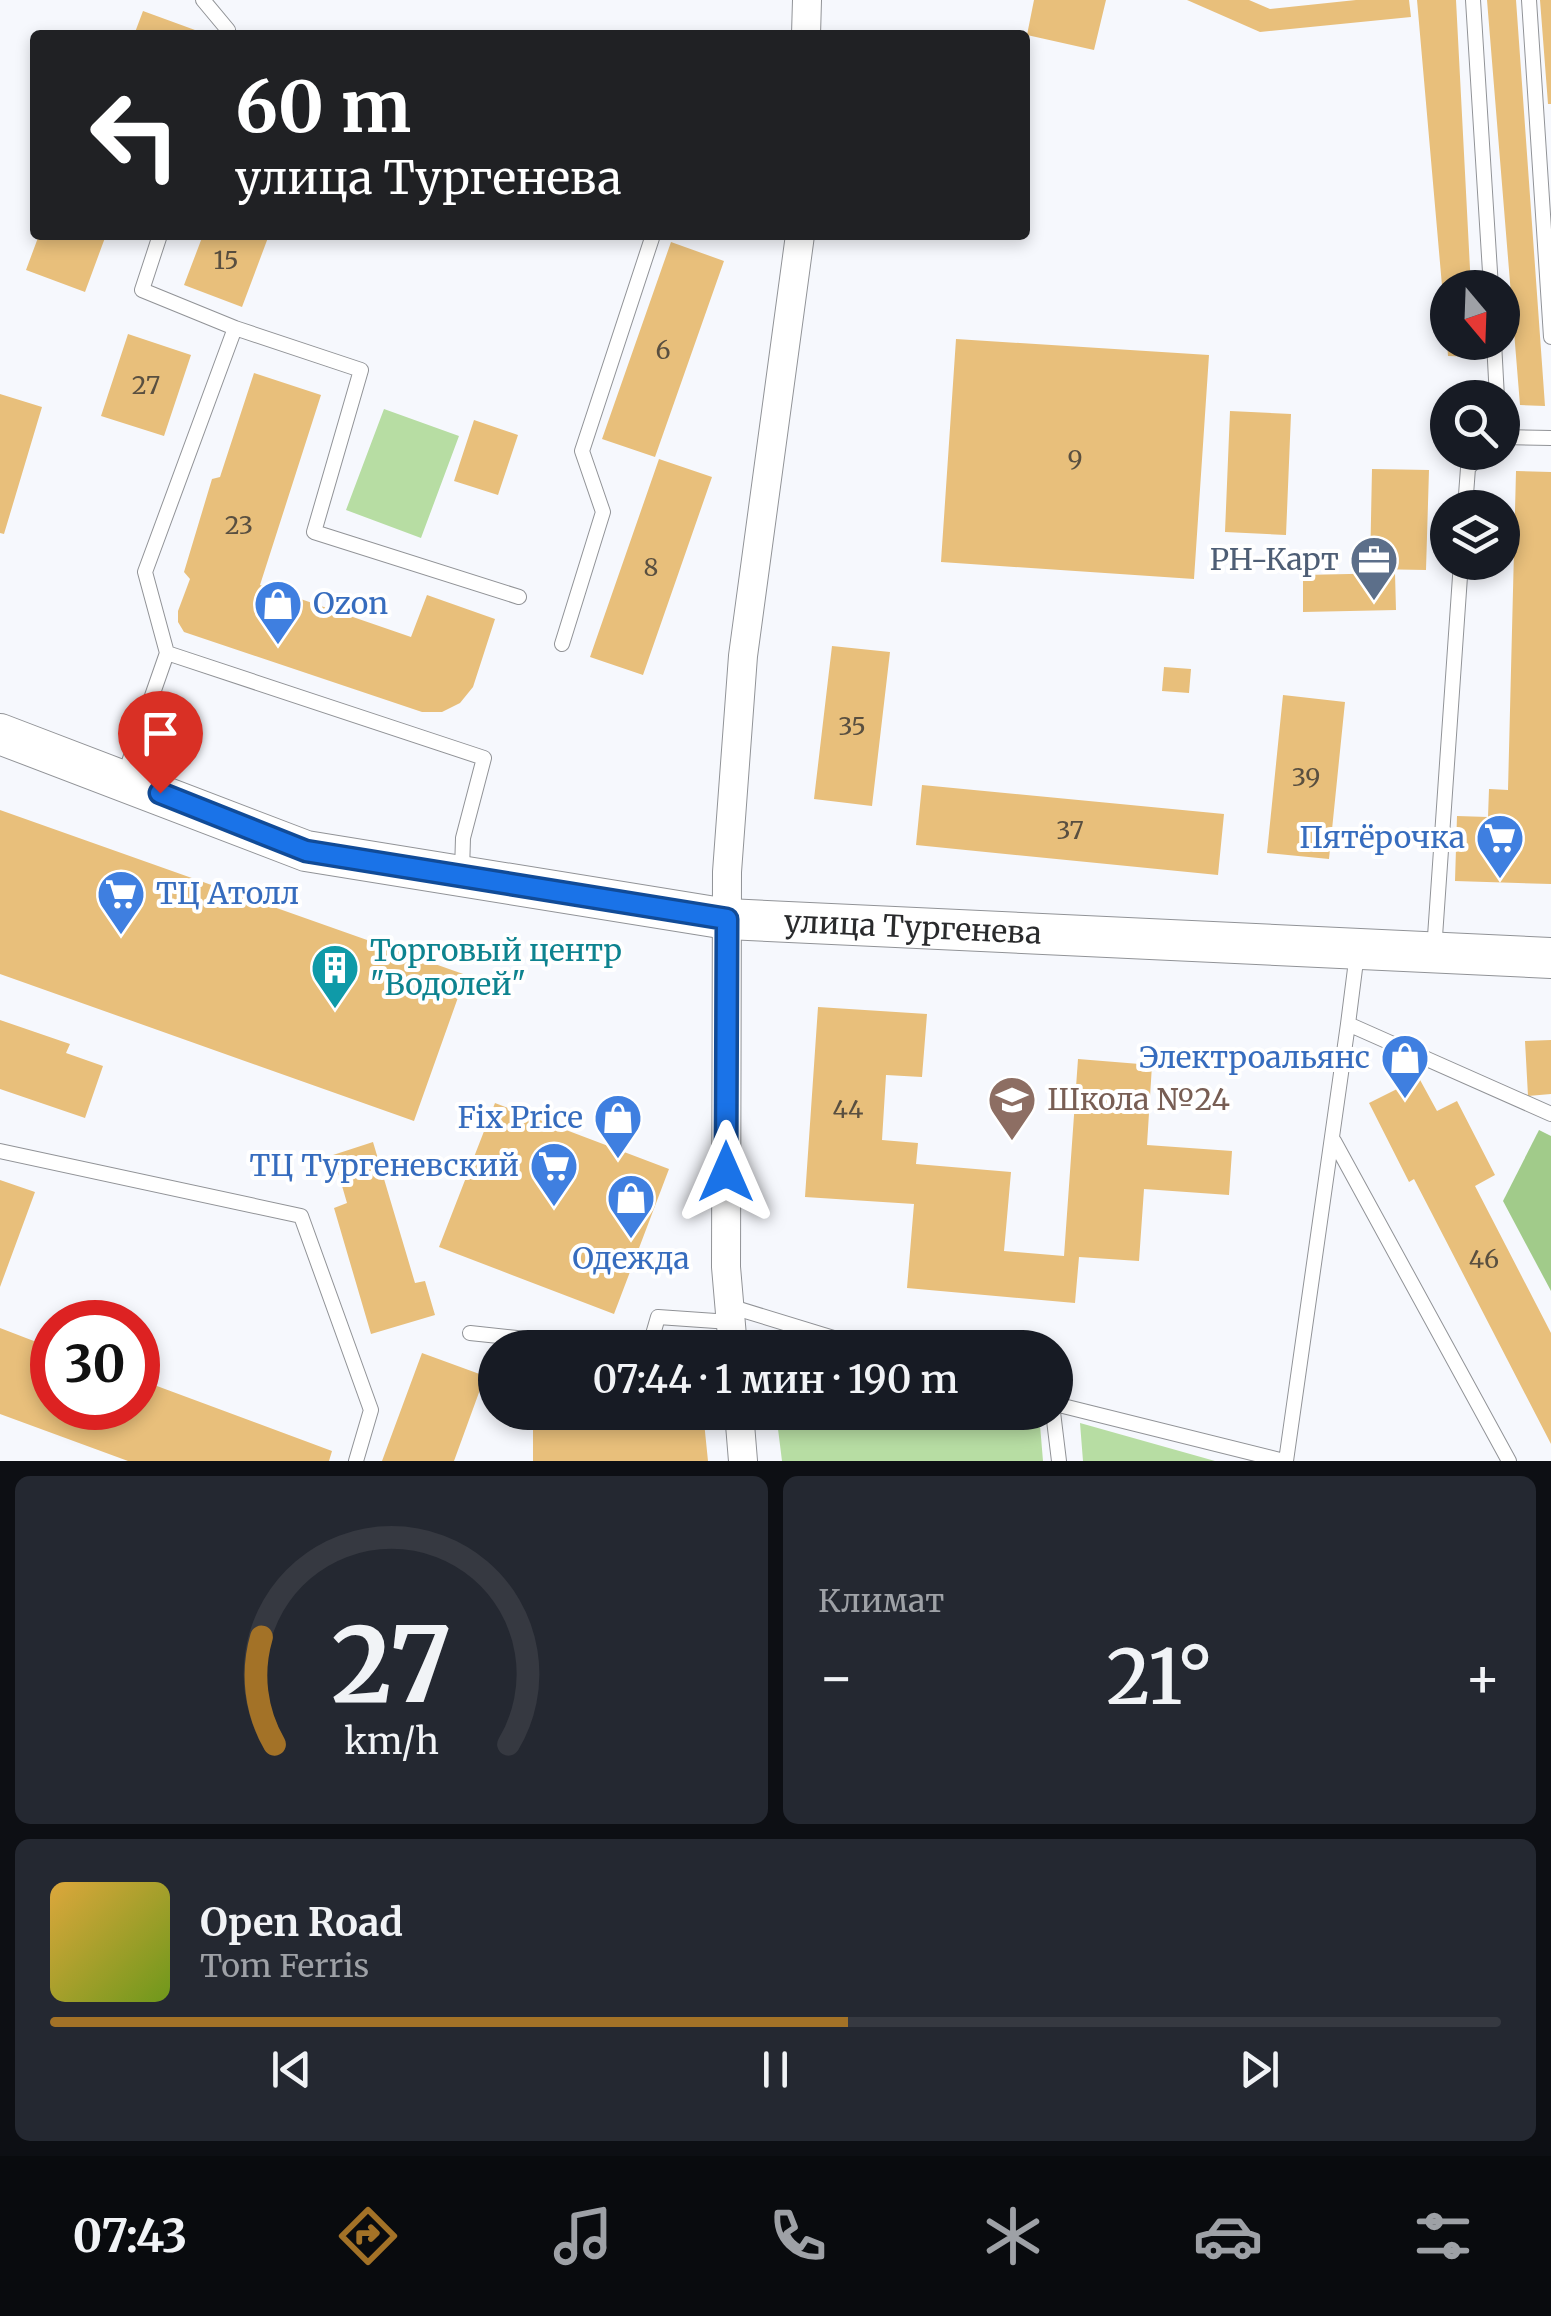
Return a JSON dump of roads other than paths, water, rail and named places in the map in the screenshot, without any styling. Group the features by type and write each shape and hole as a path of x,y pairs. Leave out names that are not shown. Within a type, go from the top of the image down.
{"main road":[{"name":"улица Тургенева","path":"0,734 306,851 727,919 1551,958"}],"street":[{"path":"806,30 808,0"},
{"path":"731,1325 726,1267 727,872 743,656 799,240"},
{"path":"740,1430 743,1461"}],"lane":[{"path":"203,0 228,30"},
{"path":"1473,0 1489,270"},
{"path":"1529,0 1551,337"},
{"path":"158,240 142,290 235,328 361,370 314,532 518,597"},
{"path":"562,644 603,512 582,451 651,240"},
{"path":"124,779 166,653 145,572 235,328"},
{"path":"1520,437 1551,438"},
{"path":"1434,952 1460,580"},
{"path":"166,653 484,758 463,838 462,877"},
{"path":"1073,1408 1285,1461 1358,949"},
{"path":"1348,1024 1551,1114"},
{"path":"1333,1140 1508,1461"},
{"path":"0,1151 301,1216 371,1410 356,1461"},
{"path":"655,1330 658,1317 760,1330"},
{"path":"470,1333 478,1334"},
{"path":"1055,1430 1059,1461"}],"place":[{"name":"РН-Карт","path":"1374,602"},
{"name":"Ozon","path":"278,646"},
{"name":"Пятёрочка","path":"1500,880"},
{"name":"ТЦ Атолл","path":"121,936"},
{"name":"Торговый центр \"Водолей\"","path":"335,1010"},
{"name":"Электроальянс","path":"1405,1100"},
{"name":"Школа №24","path":"1012,1142"},
{"name":"Fix Price","path":"618,1160"},
{"name":"ТЦ Тургеневский","path":"554,1208"},
{"name":"Одежда","path":"631,1240"}]}
